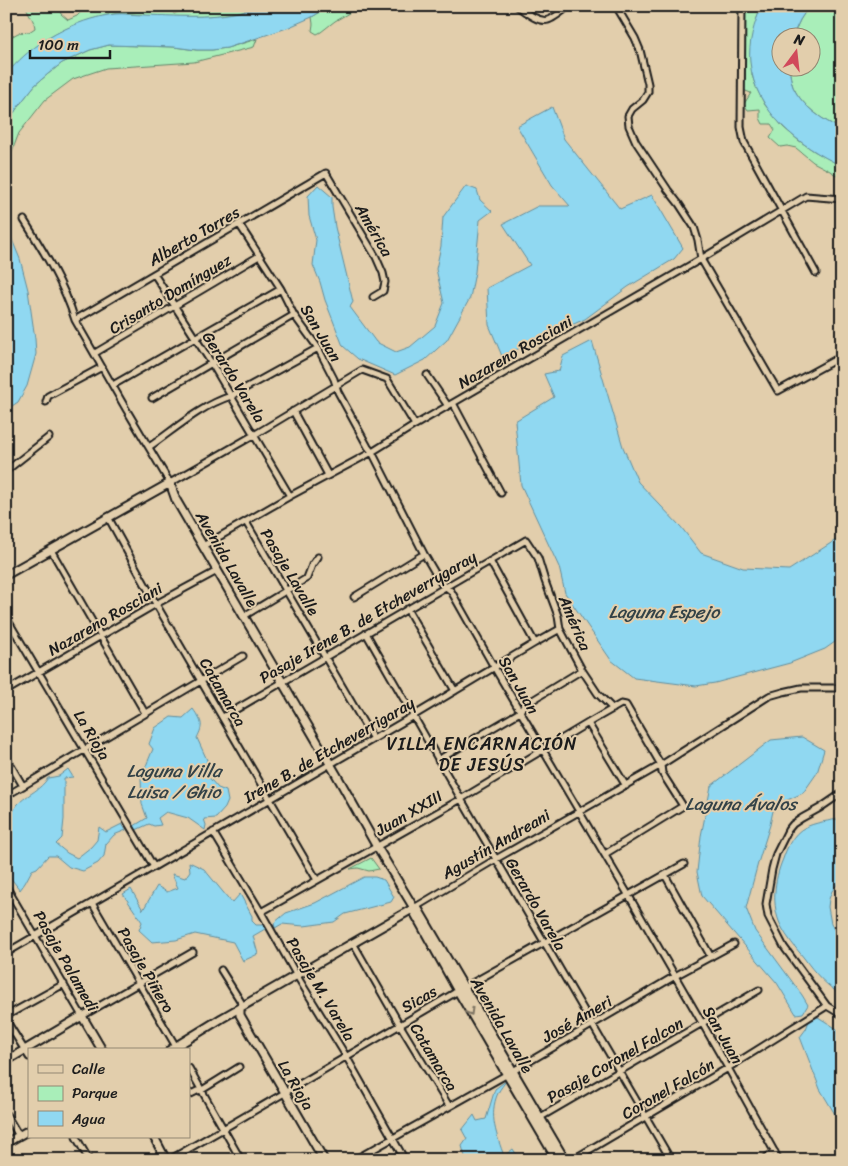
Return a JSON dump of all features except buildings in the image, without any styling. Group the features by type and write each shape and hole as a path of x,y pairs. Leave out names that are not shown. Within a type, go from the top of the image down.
{"street":[{"path":"517,6 533,17 548,20 569,6"},
{"path":"616,6 640,50 648,84 648,92 628,116 629,126 636,142 691,222 698,240 701,259 778,390 842,356"},
{"path":"742,6 741,127 744,142 816,273"},
{"name":"Alberto Torres","path":"75,320 326,173"},
{"name":"América","path":"326,173 383,272 385,282 383,291 373,297"},
{"name":"Nazareno Rosciani","path":"203,546 372,452 450,404 806,196 842,199"},
{"name":"Avenida Lavalle","path":"24,220 52,265 71,306 75,320 170,483 176,500 377,847 414,908 418,908 461,989 509,1072 537,1119 565,1160"},
{"name":"San Juan","path":"239,224 294,315 318,348 334,379 338,392 372,452 424,554 441,583 451,591 520,712 605,854 779,1160"},
{"name":"Crisanto Domínguez","path":"95,353 259,256"},
{"name":"Gerardo Varela","path":"154,274 212,364 290,496"},
{"path":"113,384 280,289"},
{"path":"152,398 294,315"},
{"path":"149,447 183,421 318,348"},
{"path":"47,399 102,367"},
{"path":"6,575 170,483 362,370 387,379 415,425"},
{"path":"427,376 450,404 501,493"},
{"path":"293,411 328,475"},
{"path":"6,471 49,437"},
{"name":"Catamarca","path":"108,518 317,880"},
{"name":"Pasaje Lavalle","path":"246,522 373,739"},
{"name":"América","path":"526,540 538,558 544,581 558,616 560,629 582,670 598,694 613,709"},
{"name":"Pasaje Irene B. de Etcheverrygaray","path":"223,717 526,540"},
{"path":"51,550 145,713"},
{"path":"354,597 424,554"},
{"path":"244,616 307,578 312,565 318,557"},
{"path":"490,561 535,643"},
{"name":"Nazareno Rosciani","path":"6,691 217,570"},
{"path":"407,609 455,691"},
{"name":"La Rioja","path":"6,617 154,867"},
{"name":"Irene B. de Etcheverrigaray","path":"6,953 560,629"},
{"name":"Gerardo Varela","path":"366,633 671,1160"},
{"path":"6,796 243,656"},
{"path":"438,760 520,712 523,706 582,670"},
{"name":"Agustín Andreani","path":"177,1048 496,859 626,786 769,696 801,688 842,688"},
{"name":"Juan XXIII","path":"261,912 461,799 621,704 626,705 661,765"},
{"path":"588,723 626,786"},
{"path":"6,756 23,786"},
{"path":"605,854 683,806 662,773 661,765"},
{"path":"842,793 793,824 788,830 776,854 766,904 768,916 784,947 827,1006 842,1015"},
{"name":"Pasaje M. Varela","path":"213,832 346,1056 405,1160"},
{"name":"Sicas","path":"168,1160 461,989 684,864"},
{"path":"665,875 711,957"},
{"name":"Pasaje Palamedi","path":"6,886 101,1048"},
{"name":"Pasaje Piñero","path":"92,903 140,984 174,1048"},
{"name":"Catamarca","path":"353,943 448,1106"},
{"name":"José Ameri","path":"354,1160 734,944"},
{"path":"6,1061 194,952"},
{"name":"La Rioja","path":"221,970 241,1002 240,1015 324,1160"},
{"path":"6,1016 64,984"},
{"name":"Pasaje Coronel Falcon","path":"537,1119 759,990"},
{"name":"Coronel Falcón","path":"572,1160 728,1068 827,1006"},
{"path":"6,1020 28,1056"},
{"path":"190,1095 202,1090 239,1066"},
{"path":"190,1070 241,1160"},
{"path":"6,1114 19,1136"},
{"name":"Avenida Lavalle","path":"537,1119 557,1160"},
{"path":"6,1143 28,1131"},
{"path":"77,1138 89,1160"},
{"path":"155,1138 168,1160"},
{"path":"762,1160 774,1152"}],"green space":[{"path":"26,6 58,6 61,14 68,20 77,16 85,8 94,10 100,6 167,7 174,14 180,11 182,6 259,6 233,13 193,17 120,14 96,18 48,38 6,74 6,48 11,37 18,33 29,32 35,28"},
{"path":"330,6 354,6 349,13 317,34 312,31 312,17"},
{"path":"736,6 762,6 757,18 752,75 765,105 783,127 798,140 842,166 842,179 813,162 796,148 780,147 770,138 775,130 771,124 763,124 760,118 760,109 748,110 744,104 751,93 743,90 745,77 743,20 735,11"},
{"path":"809,6 842,6 842,129 828,122 807,107 792,85 791,78 820,78 820,28 796,28"},
{"path":"257,39 254,47 194,62 106,68 73,79 45,100 19,133 6,167 6,124 35,85 62,63 90,50 109,45 212,50 227,48"},
{"path":"371,858 379,869 369,871 358,868 350,869"}],"water":[{"path":"259,6 330,6 312,17 287,28 227,48 197,50 174,47 109,45 90,50 62,63 35,85 6,124 6,74 22,57 35,47 67,28 91,19 115,14 202,16 231,13"},
{"path":"762,6 809,6 796,28 770,28 770,78 791,78 793,87 807,107 828,122 842,129 842,166 826,158 795,137 770,112 760,97 750,62 752,33"},
{"path":"552,107 564,139 620,209 652,195 683,248 674,259 628,287 585,319 502,356 489,325 487,288 530,265 503,224 538,206 570,206 552,185 517,126"},
{"path":"318,185 332,197 335,227 353,302 350,307 376,342 396,352 410,347 435,326 444,303 436,269 441,246 443,217 466,186 477,190 480,200 492,211 480,220 475,272 470,298 447,340 425,360 395,375 358,359 343,346 313,265 316,240 309,216 308,196"},
{"path":"6,225 20,259 28,290 36,354 27,386 18,402 6,410"},
{"name":"Laguna Espejo","path":"592,341 623,447 638,482 681,527 701,553 743,568 789,570 842,536 842,637 825,649 790,663 715,683 696,686 634,678 611,660 565,593 559,567 521,485 515,421 554,397 544,374 559,371 563,356"},
{"name":"Laguna Villa Luisa / Ghio","path":"193,709 201,723 201,729 197,738 207,760 205,773 218,788 226,791 228,801 225,808 216,818 204,819 205,830 188,818 166,812 158,818 161,825 154,826 149,824 136,830 134,826 147,818 142,804 141,778 153,749 149,744 155,728 171,717 183,718"},
{"name":"Laguna Ávalos","path":"802,737 824,750 817,773 803,793 774,806 746,908 755,931 808,1005 803,1013 796,1014 777,983 702,896 697,872 701,836 711,786 771,740"},
{"name":"Laguna Villa Luisa / Ghio","path":"68,769 73,777 64,778 62,838 56,844 77,858 97,840 99,827 106,832 122,824 126,830 114,835 106,844 104,856 98,863 83,871 69,867 56,856 48,856 37,868 32,870 20,890 6,872 6,817 48,778 59,776"},
{"path":"842,818 842,878 832,891 828,907 831,924 842,941 842,995 821,978 789,939 778,918 775,892 777,875 786,850 794,837 808,826"},
{"path":"189,862 204,869 232,903 240,894 252,916 252,921 256,925 263,925 265,929 253,936 258,954 243,961 233,942 195,934 176,940 152,942 139,930 142,922 123,894 131,889 143,910 157,886 167,892 178,888 172,874 185,878 190,871"},
{"path":"364,877 375,877 384,880 394,897 391,902 345,914 334,922 304,926 282,924 275,928 274,923 286,913 315,903"},
{"path":"818,1017 842,1032 842,1126 820,1089 800,1037 809,1021"},
{"path":"507,1080 495,1101 495,1125 504,1156 513,1149 520,1160 466,1160 462,1146 467,1139 462,1130 474,1115 477,1121 486,1119 495,1089"}],"district":[{"name":"VILLA ENCARNACIÓN DE JESÚS","path":"482,754"}]}
